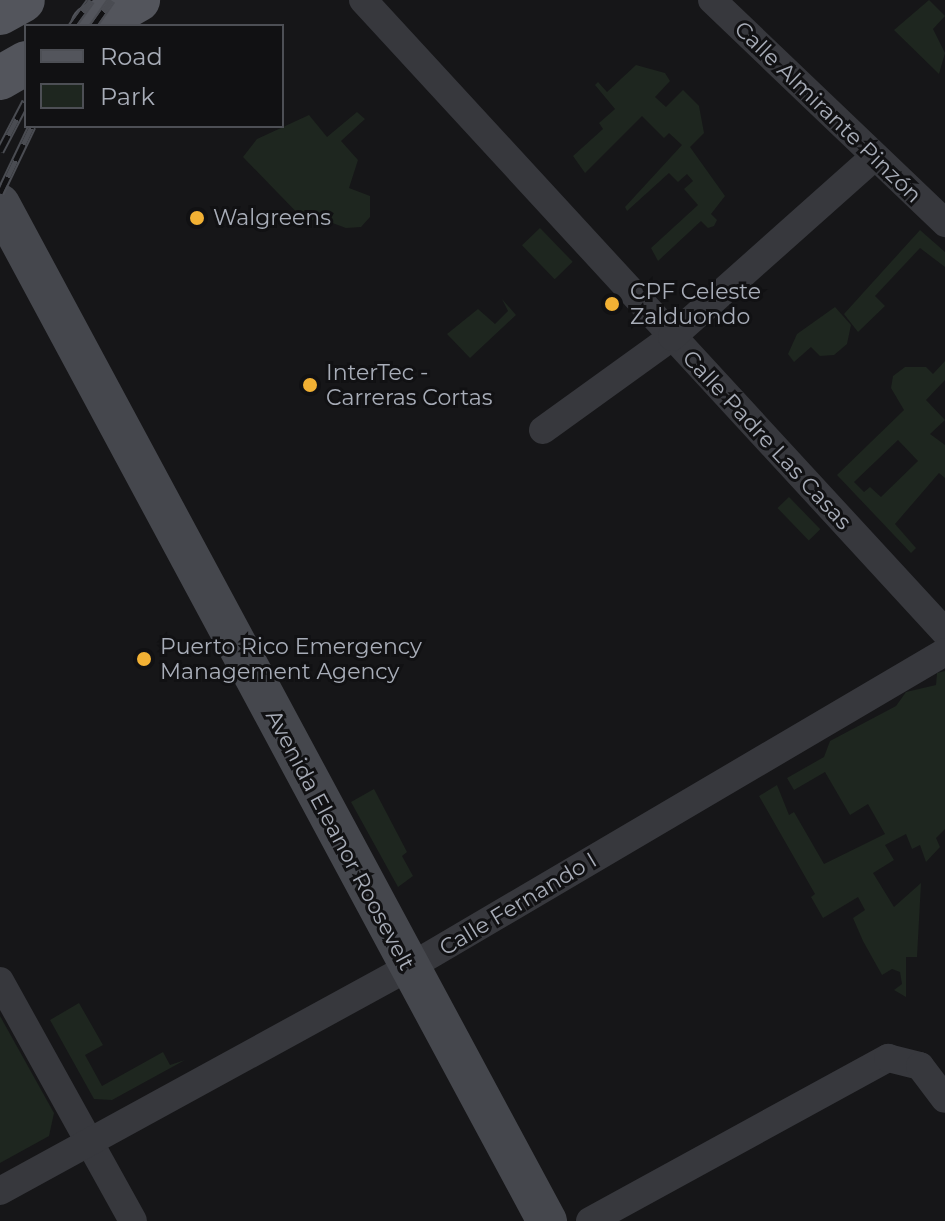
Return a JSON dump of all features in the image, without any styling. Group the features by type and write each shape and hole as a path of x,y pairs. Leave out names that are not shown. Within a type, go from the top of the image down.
{"main road":[{"path":"0,13 23,0"},
{"path":"96,24 138,0"},
{"path":"0,78 24,64"}],"street":[{"name":"Calle Padre Las Casas","path":"363,0 945,632"},
{"name":"Calle Almirante Pinzón","path":"712,0 945,223"},
{"path":"543,430 672,337 874,157"},
{"name":"Avenida Eleanor Roosevelt","path":"0,204 408,968 547,1221"},
{"name":"Calle Fernando I","path":"0,1191 408,968 945,652"},
{"path":"0,981 92,1142 133,1221"},
{"path":"590,1221 888,1058 910,1060 920,1066 945,1099"}],"green space":[{"path":"929,0 945,16 933,29 945,53 939,74 894,30"},
{"path":"636,65 665,73 670,81 655,97 666,107 683,90 699,106 704,133 690,147 725,196 711,214 717,220 714,226 708,228 701,221 658,261 651,248 698,205 684,189 693,181 687,174 678,182 669,173 627,211 625,207 682,145 669,133 664,138 642,116 585,173 573,156 603,129 599,123 615,109 595,85 598,82 607,92"},
{"path":"357,112 365,119 341,141 358,160 349,188 370,196 370,217 361,227 346,228 319,218 306,222 243,157 257,139 309,115 327,137"},
{"path":"540,228 573,262 555,279 522,245"},
{"path":"920,230 945,252 945,267 920,248 875,296 885,306 858,332 844,314"},
{"path":"502,299 516,315 470,358 447,334 478,309 495,324 508,311"},
{"path":"835,307 851,325 847,344 834,355 820,356 811,347 794,362 788,354 797,334"},
{"path":"945,361 945,380 926,400 945,420 930,434 945,445 945,478 939,473 895,524 916,548 911,553 837,475 904,410 891,388 893,376 905,367 926,367 933,374","holes":["898,440 918,461 881,497 870,487 864,492 854,482"]},
{"path":"789,497 820,529 809,540 777,508"},
{"path":"945,671 945,829 936,838 940,847 926,862 920,845 912,849 906,834 885,845 894,860 873,873 894,907 921,883 917,957 906,957 906,997 894,990 902,984 900,972 892,969 882,975 863,941 853,918 865,910 858,897 823,918 811,897 815,894 759,796 777,785 789,815 794,812 824,864 885,834 868,804 850,815 825,772 794,790 787,778 824,757 830,741 896,706 906,692 936,685 937,673"},
{"path":"374,789 407,852 402,856 413,876 398,887 351,802"},
{"path":"79,1003 103,1045 85,1055 102,1086 163,1052 170,1065 185,1060 112,1100 94,1099 50,1020"},
{"path":"0,1016 54,1113 49,1136 0,1163"}],"railway":[{"path":"73,24 91,0"},
{"path":"94,24 111,0"},
{"path":"0,151 24,105"},
{"path":"0,193 31,128"}],"place":[{"name":"Walgreens","path":"197,218"},
{"name":"CPF Celeste Zalduondo","path":"612,304"},
{"name":"InterTec - Carreras Cortas","path":"310,385"},
{"name":"Puerto Rico Emergency Management Agency","path":"144,659"}]}
